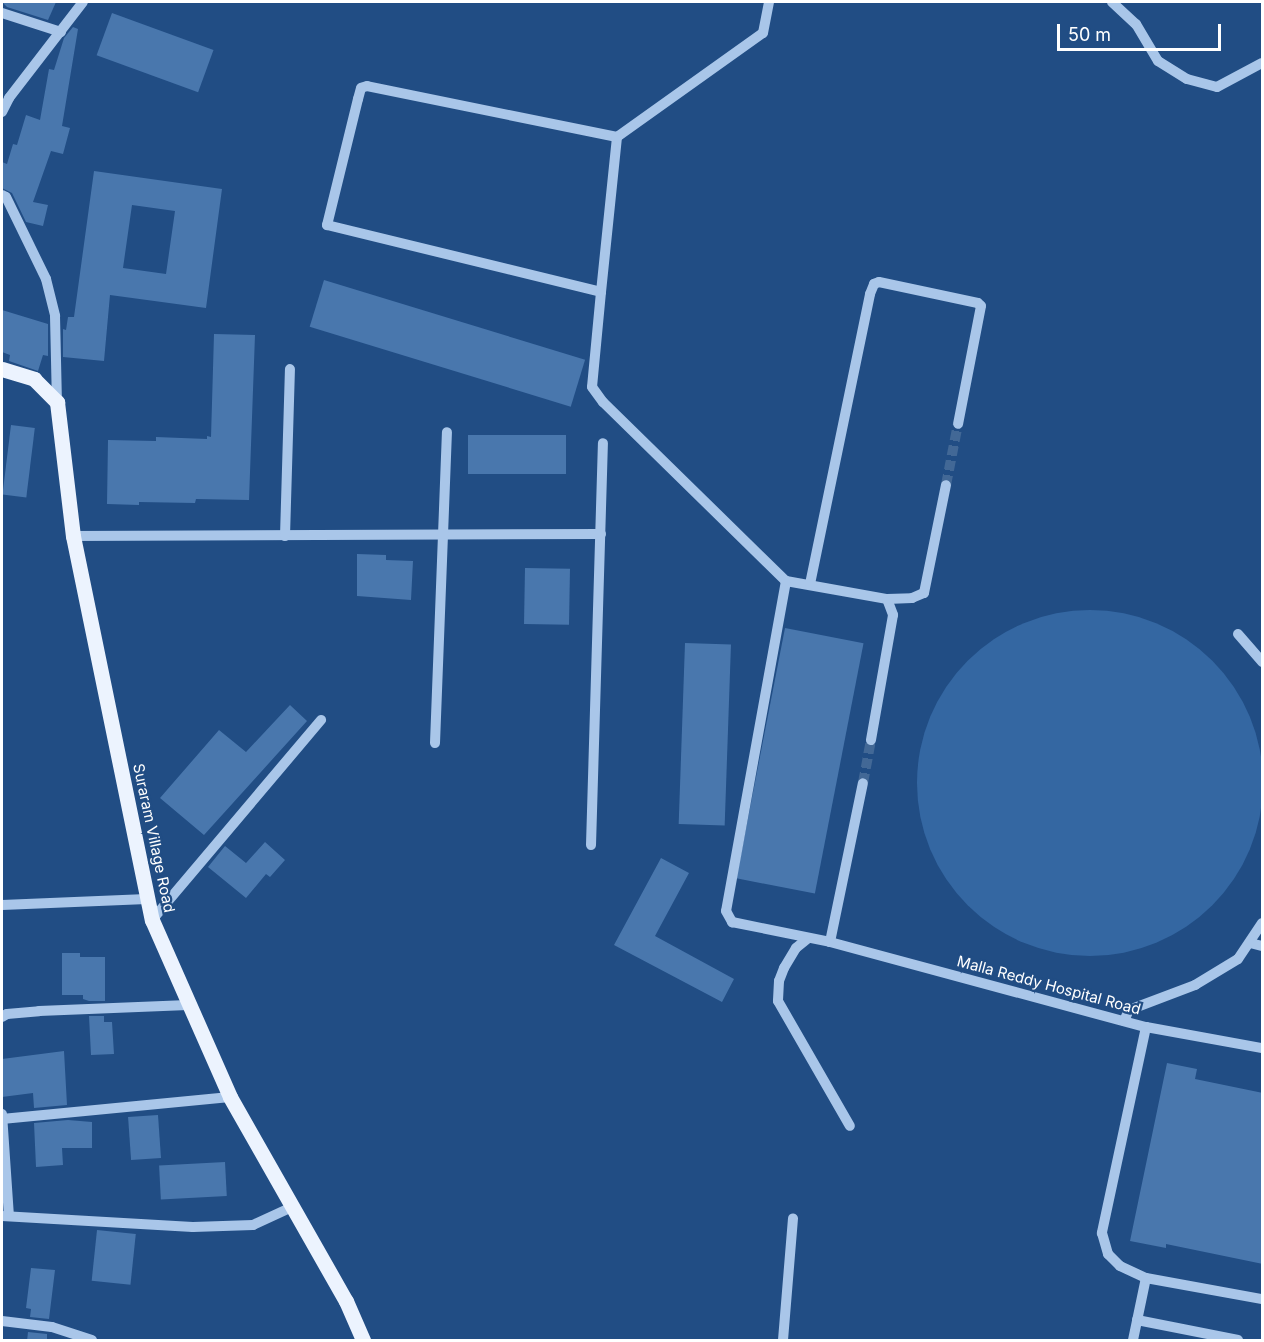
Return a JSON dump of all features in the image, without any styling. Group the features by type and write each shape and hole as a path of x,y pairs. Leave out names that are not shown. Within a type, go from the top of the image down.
{"main road":[{"path":"2,369 34,379 57,402"},
{"name":"Suraram Village Road","path":"57,402 73,536 152,920 230,1097 346,1301 363,1341"}],"street":[{"path":"2,112 9,98 83,2"},
{"path":"601,292 327,225 361,88 367,86 617,137 763,33 769,2"},
{"path":"1112,2 1136,24 1158,61 1187,79 1217,87 1263,63"},
{"path":"2,13 61,32"},
{"path":"617,137 592,387 603,402 786,581 887,599 912,598 924,593 946,485"},
{"path":"2,195 6,197 46,279 55,316 57,402"},
{"path":"810,584 870,294 874,285 879,282 978,303 981,306 958,424"},
{"path":"285,536 290,369"},
{"path":"435,743 447,432"},
{"path":"591,845 603,443"},
{"path":"73,536 601,534"},
{"name":"Malla Reddy Hospital Road","path":"786,581 726,911 732,922 830,942 1146,1027 1263,1048"},
{"path":"871,740 893,615 887,599"},
{"path":"1238,634 1263,662"},
{"path":"152,920 321,720"},
{"path":"830,942 863,783"},
{"path":"2,905 147,899"},
{"path":"1124,1021 1129,1010 1196,985 1238,959 1263,923"},
{"path":"807,939 796,948 783,968 779,981 778,1001 850,1125"},
{"path":"1250,943 1263,946"},
{"path":"2,1017 7,1014 39,1011 188,1005"},
{"path":"1146,1027 1102,1233 1108,1254 1120,1266 1146,1278 1263,1299"},
{"path":"2,1119 230,1097"},
{"path":"2,1114 5,1216 68,1221 203,1226 253,1224 292,1207"},
{"path":"783,1341 793,1218"},
{"path":"1133,1341 1146,1278"},
{"path":"1137,1320 1238,1341"},
{"path":"2,1321 52,1327 92,1341"}],"shaded area":[{"path":"1073,610 1107,610 1140,617 1172,630 1213,660 1234,687 1250,717 1260,749 1263,783 1260,817 1250,849 1234,879 1213,906 1172,936 1140,949 1107,956 1073,956 1040,949 1008,936 980,917 956,893 937,865 924,833 917,800 917,766 924,733 937,701 956,673 980,649 1008,630 1040,617"}],"building":[{"path":"2,2 56,2 48,20 7,7"},
{"path":"112,13 213,50 198,92 97,55"},
{"path":"73,27 78,29 62,126 70,128 63,154 51,151 33,202 48,205 43,226 26,222 12,193 2,188 2,162 7,164 13,144 17,145 26,115 40,120 49,69 54,70 64,38"},
{"path":"94,171 222,189 206,308 110,295 104,361 63,357 63,329 66,330 68,317 74,317","holes":["132,205 175,211 166,274 123,268"]},
{"path":"324,280 585,360 571,407 310,327"},
{"path":"2,310 48,324 48,356 43,355 38,371 9,361 10,355 2,352"},
{"path":"214,334 255,335 249,500 196,499 195,503 107,504 108,440 156,441 156,437 207,439 207,436 211,437"},
{"path":"11,425 35,428 26,497 2,494"},
{"path":"468,435 566,435 566,474 468,474"},
{"path":"357,554 386,555 386,560 413,561 411,600 357,596"},
{"path":"525,568 570,569 569,625 524,624"},
{"path":"785,628 864,643 815,894 736,878"},
{"path":"685,643 731,645 725,825 679,824"},
{"path":"290,705 307,721 204,835 160,798 219,730 246,752"},
{"path":"265,842 285,860 270,877 266,874 246,898 208,867 225,846 246,863"},
{"path":"661,858 689,873 655,936 734,979 722,1002 614,945"},
{"path":"62,953 80,953 80,957 105,957 105,1001 89,1001 83,999 83,995 62,995"},
{"path":"89,1016 104,1016 104,1022 112,1022 114,1054 91,1055"},
{"path":"64,1051 67,1105 34,1108 33,1093 2,1097 2,1059"},
{"path":"1167,1063 1197,1069 1195,1079 1263,1093 1263,1264 1166,1244 1166,1248 1130,1241"},
{"path":"158,1115 161,1158 131,1160 128,1117"},
{"path":"68,1120 92,1122 92,1148 62,1148 63,1165 36,1167 34,1123"},
{"path":"225,1162 227,1196 161,1199 159,1165"},
{"path":"97,1230 136,1234 130,1285 92,1281"},
{"path":"31,1268 55,1270 49,1319 30,1317 31,1309 26,1308"},
{"path":"28,1332 47,1334 47,1341 27,1341"}],"tunnel":[{"path":"946,485 958,424"},
{"path":"863,783 871,740"}]}
